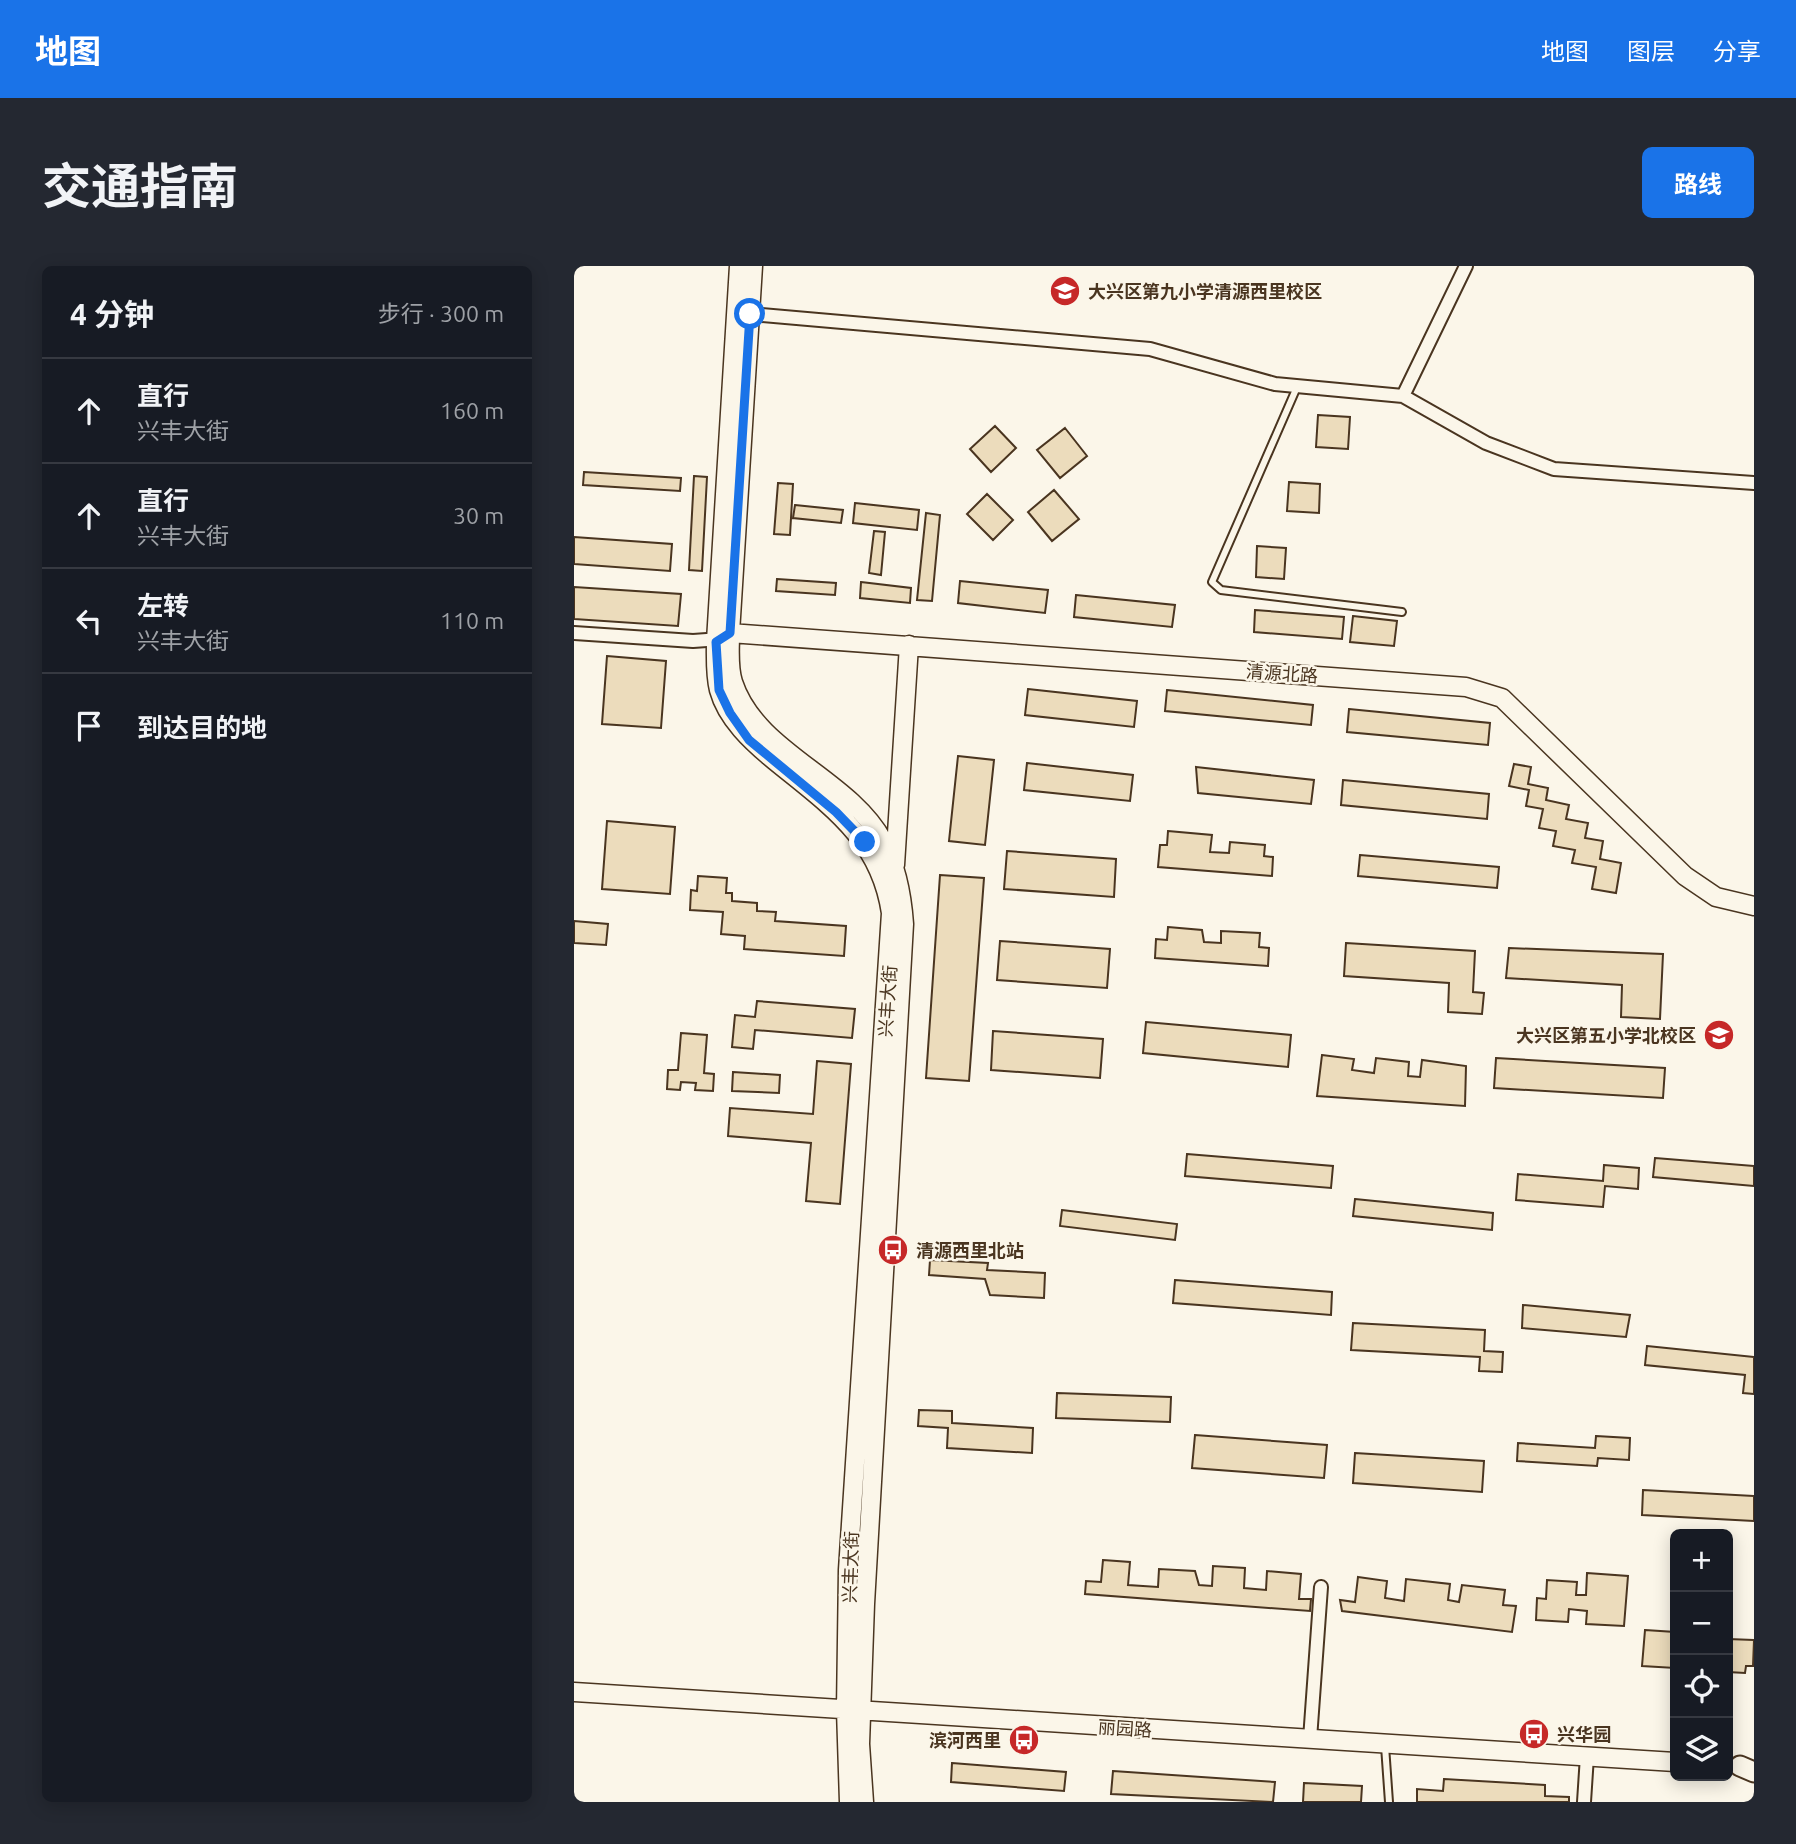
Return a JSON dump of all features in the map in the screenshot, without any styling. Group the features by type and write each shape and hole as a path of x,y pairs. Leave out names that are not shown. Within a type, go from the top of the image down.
{"main road":[{"name":"兴丰大街","path":"739,266 723,637 733,680 741,700 765,730 864,816 882,840 895,869 902,894 904,924 849,1802"},
{"name":"兴丰大街","path":"753,266 719,690 730,713 749,740 836,812 865,842 887,887 891,913 848,1570 853,1710 864,1802"},
{"name":"清源北路","path":"723,637 909,645 1466,687 1502,698 1685,876 1716,897 1754,906"},
{"path":"895,869 909,645"},
{"name":"丽园路","path":"574,1692 1670,1762"}],"street":[{"path":"1403,396 1466,266"},
{"path":"750,314 1150,349 1275,384 1403,396 1486,443 1554,469 1754,483"},
{"path":"574,633 723,637"},
{"path":"1310,1739 1321,1587"},
{"path":"1584,1802 1587,1756"}],"lane":[{"path":"1297,387 1212,582 1221,590 1402,612"},
{"path":"1385,1744 1389,1802"}],"building":[{"path":"1318,415 1350,417 1348,449 1316,447"},
{"path":"995,426 1016,448 991,472 970,449"},
{"path":"1065,428 1087,456 1060,478 1037,450"},
{"path":"584,472 681,478 680,491 583,485"},
{"path":"694,476 707,477 702,571 689,570"},
{"path":"1289,482 1320,484 1319,513 1287,511"},
{"path":"778,483 793,484 790,535 774,534"},
{"path":"1054,490 1079,519 1052,541 1028,512"},
{"path":"987,494 1013,520 993,540 967,514"},
{"path":"855,503 919,510 917,530 853,523"},
{"path":"795,505 843,510 841,523 793,518"},
{"path":"926,513 940,515 932,601 917,600"},
{"path":"874,531 885,532 881,575 869,573"},
{"path":"574,537 672,544 670,571 574,564"},
{"path":"1257,546 1286,548 1284,579 1256,577"},
{"path":"777,579 836,583 835,595 776,591"},
{"path":"960,581 1048,590 1045,613 958,603"},
{"path":"861,582 911,588 910,603 860,598"},
{"path":"574,587 681,594 678,626 574,619"},
{"path":"1076,595 1175,605 1172,627 1074,617"},
{"path":"1255,610 1344,617 1342,639 1254,632"},
{"path":"1353,616 1397,621 1394,646 1350,642"},
{"path":"607,656 666,661 661,728 602,724"},
{"path":"1028,689 1137,701 1134,727 1025,715"},
{"path":"1167,690 1313,705 1311,725 1165,711"},
{"path":"1349,709 1490,723 1488,745 1347,732"},
{"path":"958,756 994,760 985,845 949,841"},
{"path":"1027,763 1133,775 1130,801 1024,790"},
{"path":"1514,764 1531,767 1528,784 1548,788 1546,800 1569,805 1566,819 1588,823 1585,838 1603,841 1600,859 1621,863 1616,893 1592,889 1596,867 1572,863 1575,850 1553,846 1556,831 1539,828 1543,809 1526,806 1529,790 1509,786"},
{"path":"1196,767 1314,780 1311,804 1198,793"},
{"path":"1343,780 1489,794 1487,819 1341,805"},
{"path":"607,821 675,827 670,894 602,889"},
{"path":"1168,831 1212,835 1210,852 1229,853 1230,842 1265,845 1264,856 1273,857 1272,876 1158,867 1160,845 1167,845"},
{"path":"1007,851 1116,859 1114,897 1004,889"},
{"path":"1360,855 1499,867 1497,888 1358,876"},
{"path":"940,875 984,878 969,1081 926,1078"},
{"path":"698,876 727,878 726,893 732,893 732,901 757,903 757,911 776,912 775,921 846,926 844,956 744,949 745,936 721,934 723,912 690,910 691,890 697,891"},
{"path":"574,921 608,924 606,945 574,943"},
{"path":"1168,927 1202,930 1204,942 1221,943 1221,931 1260,933 1259,947 1269,948 1268,966 1155,958 1156,939 1167,940"},
{"path":"1000,941 1110,949 1107,988 997,980"},
{"path":"1346,943 1475,951 1473,992 1484,993 1482,1014 1448,1012 1449,983 1344,976"},
{"path":"1509,948 1663,954 1660,1019 1621,1017 1622,985 1506,978"},
{"path":"757,1001 855,1009 852,1038 755,1030 753,1049 732,1047 735,1015 755,1017"},
{"path":"1146,1022 1291,1035 1288,1067 1143,1053"},
{"path":"993,1031 1103,1039 1100,1078 991,1070"},
{"path":"681,1033 707,1035 704,1073 714,1074 713,1091 695,1090 696,1083 681,1082 680,1090 667,1089 668,1070 678,1070"},
{"path":"1322,1055 1354,1059 1352,1070 1374,1073 1376,1058 1409,1062 1408,1076 1420,1077 1422,1060 1466,1066 1465,1106 1317,1096"},
{"path":"1496,1058 1665,1068 1663,1098 1494,1088"},
{"path":"817,1061 851,1064 840,1204 806,1201 811,1143 728,1136 730,1108 813,1114"},
{"path":"733,1072 780,1075 779,1093 732,1091"},
{"path":"1187,1154 1333,1166 1331,1188 1185,1176"},
{"path":"1655,1158 1754,1166 1754,1186 1653,1177"},
{"path":"1604,1165 1639,1168 1638,1189 1605,1186 1603,1207 1516,1200 1518,1174 1603,1181"},
{"path":"1355,1199 1493,1213 1492,1230 1353,1216"},
{"path":"1062,1210 1177,1224 1175,1240 1060,1226"},
{"path":"930,1260 988,1263 987,1270 1045,1273 1044,1298 990,1295 985,1279 929,1275"},
{"path":"1175,1280 1332,1292 1331,1315 1173,1303"},
{"path":"1523,1305 1630,1315 1626,1337 1522,1328"},
{"path":"1353,1323 1485,1330 1484,1351 1503,1352 1502,1372 1479,1371 1480,1357 1351,1350"},
{"path":"1647,1346 1754,1357 1754,1394 1743,1393 1745,1375 1645,1365"},
{"path":"1057,1393 1171,1397 1170,1422 1056,1418"},
{"path":"919,1410 952,1411 952,1423 1033,1428 1032,1453 947,1448 948,1428 918,1426"},
{"path":"1195,1435 1327,1445 1324,1478 1192,1468"},
{"path":"1596,1436 1630,1438 1629,1460 1598,1458 1597,1466 1517,1461 1518,1443 1595,1448"},
{"path":"1355,1453 1484,1461 1482,1492 1353,1483"},
{"path":"1643,1490 1754,1496 1754,1521 1642,1515"},
{"path":"1103,1560 1130,1562 1128,1585 1158,1587 1159,1569 1195,1571 1199,1585 1212,1586 1213,1566 1245,1568 1244,1588 1266,1590 1267,1571 1301,1574 1299,1599 1311,1599 1310,1611 1085,1594 1086,1581 1101,1582"},
{"path":"1587,1573 1628,1576 1624,1626 1586,1624 1587,1611 1569,1609 1568,1622 1536,1620 1537,1598 1546,1599 1547,1580 1577,1582 1576,1595 1586,1595"},
{"path":"1358,1577 1387,1581 1385,1598 1404,1601 1406,1579 1450,1584 1448,1600 1459,1602 1462,1585 1505,1590 1503,1605 1516,1606 1512,1632 1342,1611 1340,1600 1355,1602"},
{"path":"1645,1630 1670,1632 1670,1668 1642,1666"},
{"path":"1733,1639 1754,1640 1753,1666 1746,1666 1745,1673 1733,1672"},
{"path":"952,1763 1066,1772 1064,1791 951,1782"},
{"path":"1113,1771 1275,1782 1273,1802 1111,1794"},
{"path":"1444,1779 1545,1785 1545,1796 1569,1797 1569,1802 1417,1802 1417,1789 1443,1791"},
{"path":"1304,1783 1362,1786 1361,1802 1303,1802"}],"place":[{"name":"大兴区第九小学清源西里校区","path":"1065,291"},
{"name":"大兴区第五小学北校区","path":"1719,1035"},
{"name":"清源西里北站","path":"893,1250"},
{"name":"兴华园","path":"1534,1734"},
{"name":"滨河西里","path":"1024,1740"}],"route":[{"path":"750,314 730,633 716,642 719,690 730,713 749,740 836,812 865,842"}]}
